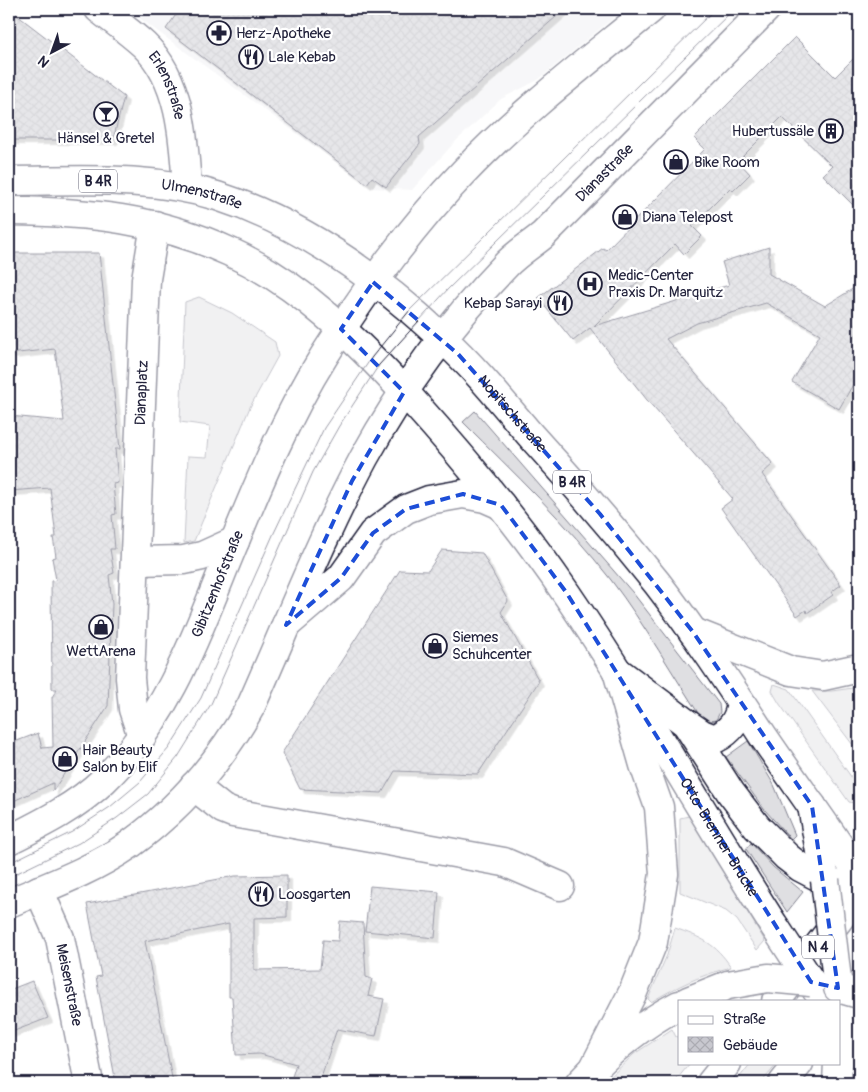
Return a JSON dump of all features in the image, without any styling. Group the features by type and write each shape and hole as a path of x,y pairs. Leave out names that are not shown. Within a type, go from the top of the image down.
{"main road":[{"name":"Erlenstraße","path":"99,9 144,45 164,74 176,100 187,188"},
{"path":"374,282 414,227 472,164 528,113 651,9"},
{"name":"Dianastraße","path":"443,338 506,265 543,235 766,9"},
{"name":"Ulmenstraße","path":"9,180 126,181 187,188 239,204 280,223 326,248 374,282"},
{"name":"B 4R","path":"9,211 86,213 155,225 204,241 255,265 296,292 341,329 404,392 501,505 566,592 617,671"},
{"name":"Dianaplatz","path":"142,736 133,709 130,678 149,257 155,225"},
{"name":"Gibitzenhofstraße","path":"9,840 52,818 85,796 118,766 142,736 181,669 284,429 310,379 341,329 374,282"},
{"name":"Nopitschstraße","path":"374,282 443,338 600,514 658,584 693,632"},
{"path":"9,903 80,872 129,845 160,820 194,786 240,726 251,706 286,624 365,456 404,392 443,338"},
{"path":"286,624 341,578 373,533 406,509 429,500 463,494 484,498 501,505"},
{"path":"135,561 184,560 202,556 235,541"},
{"path":"693,632 791,671 823,676 859,668"},
{"name":"B 4R","path":"693,632 812,806 825,866"},
{"path":"617,671 702,734 715,738 727,733 734,724 740,713 741,703"},
{"path":"588,1075 633,992 653,942 664,874 660,807 644,765 617,671"},
{"name":"Otto-Brenner-Brücke","path":"617,671 775,927 838,995"},
{"path":"686,723 720,777 757,827 787,857 859,875"},
{"path":"194,786 223,809 233,813 504,862 560,886"},
{"path":"825,866 859,892"},
{"path":"690,1000 728,985 768,978 838,995 825,866"},
{"name":"Meisenstraße","path":"39,890 60,938 88,1083"},
{"name":"N 4","path":"777,1000 859,892"},
{"path":"588,1075 643,1026 678,1006"},
{"path":"840,1026 859,1054"},
{"path":"711,1083 726,1064"},
{"path":"783,1083 798,1064"},
{"path":"836,1083 838,1064"}],"highlighted area":[{"path":"373,282 458,354 600,514 693,632 812,806 838,988 811,982 566,592 501,505 463,494 406,509 373,533 341,578 286,625 352,481 404,392 341,329"}],"shaded area":[{"path":"127,9 624,9 538,80 501,99 453,144 412,190 371,188"},
{"path":"199,297 232,313 275,342 278,356 250,407 194,541 184,543 188,456 207,457 210,426 180,422 185,302"},
{"path":"475,411 633,593 719,704 720,712 716,720 704,722 636,615 594,559 540,499 463,422"},
{"path":"774,684 789,689 859,788 854,803 849,802 779,703 772,691"},
{"path":"859,687 859,753 812,691 832,691"},
{"path":"748,741 774,785 795,835 791,839 764,809 726,757"},
{"path":"689,816 765,941 757,950 737,920 726,911 680,892 680,818"},
{"path":"751,843 773,867 803,892 787,912 746,849"},
{"path":"675,928 707,942 719,952 731,967 690,982 651,1002 648,999 667,955"},
{"path":"672,1029 676,1037 678,1036 678,1064 689,1064 674,1083 604,1083 634,1054"},
{"path":"750,1064 777,1064 761,1083 735,1083"}],"building":[{"path":"9,9 124,97 113,140 9,140"},
{"path":"180,9 565,9 419,137 420,144 386,187 372,177 367,184 166,29"},
{"path":"795,37 835,77 859,53 859,211 823,175 832,166 782,117 738,161 750,174 733,191 730,188 692,226 702,236 684,254 675,244 594,326 729,285 722,262 769,247 769,274 825,306 859,285 859,374 839,409 792,382 820,334 766,303 697,323 666,339 773,464 762,474 841,585 831,592 833,595 807,613 806,610 797,616 721,508 733,499 647,400 590,328 573,341 538,298 603,248 606,250 705,149 694,138"},
{"path":"9,253 99,253 120,449 115,449 118,483 113,484 116,514 112,515 115,549 110,549 114,573 109,575 112,604 108,706 53,791 53,783 9,803 9,744 38,733 42,748 53,747 52,697 57,689 52,689 51,581 56,580 52,558 56,557 53,537 56,537 50,488 9,491 9,416 64,421 55,349 9,354"},
{"name":"Siemes Schuhcenter","path":"442,550 482,553 508,601 501,612 539,681 478,774 395,771 382,793 300,789 282,753 400,570 428,571"},
{"path":"287,875 287,917 254,918 254,970 320,969 323,940 338,941 340,921 363,923 366,977 372,979 368,996 384,999 376,1036 337,1029 319,1083 290,1083 296,1064 260,1054 236,1055 232,997 229,997 229,924 145,941 173,1083 116,1083 96,977 101,976 87,904 235,876"},
{"path":"370,886 439,892 435,938 365,931"},
{"path":"32,981 48,1018 9,1033 9,990"}],"tram line":[{"path":"9,863 72,832 110,807 140,782 169,748 201,698 273,535 324,428 372,357 410,310 715,9"},
{"path":"9,877 79,843 117,818 148,794 178,757 211,704 313,472 339,426 379,365 448,289 734,9"}],"place":[{"name":"Herz-Apotheke","path":"219,33"},
{"name":"Lale Kebab","path":"251,57"},
{"name":"Hänsel & Gretel","path":"106,114"},
{"name":"Hubertussäle","path":"831,131"},
{"name":"Bike Room","path":"676,162"},
{"name":"Diana Telepost","path":"625,217"},
{"name":"Medic-Center Praxis Dr. Marquitz","path":"590,284"},
{"name":"Kebap Sarayi","path":"560,303"},
{"name":"WettArena","path":"101,627"},
{"name":"Siemes Schuhcenter","path":"435,646"},
{"name":"Hair Beauty Salon by Elif","path":"65,759"},
{"name":"Loosgarten","path":"261,894"}]}
